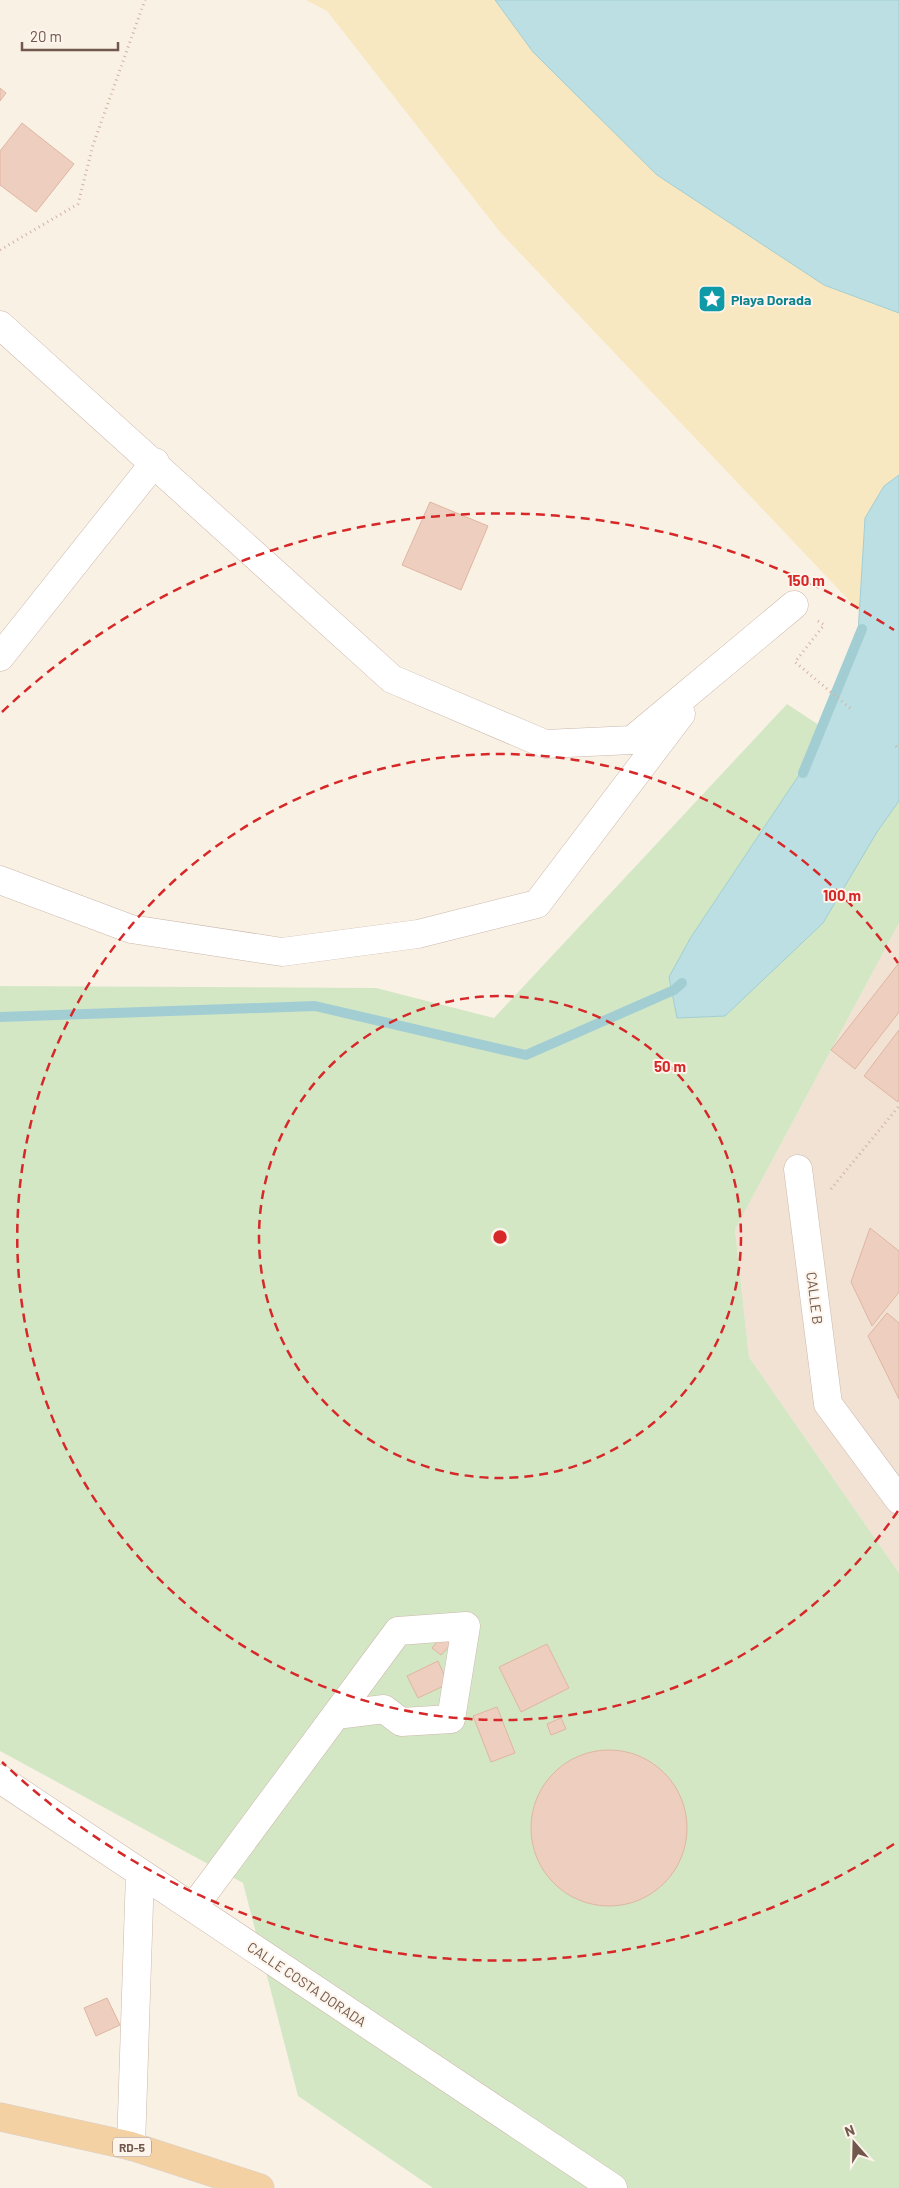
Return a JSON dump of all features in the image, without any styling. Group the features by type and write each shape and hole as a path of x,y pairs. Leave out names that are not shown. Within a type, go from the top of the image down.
{"main road":[{"name":"RD-5","path":"0,2117 131,2146 260,2188"}],"street":[{"path":"0,325 155,462 392,678 545,744 632,740 794,605"},
{"path":"0,657 155,462"},
{"path":"0,880 131,930 282,952 418,934 537,904 709,676"},
{"name":"CALLE B","path":"798,1169 828,1404 899,1500"},
{"path":"193,1908 398,1630 466,1626 451,1719 401,1722 384,1709 336,1715"},
{"name":"CALLE COSTA DORADA","path":"0,1779 613,2188"},
{"path":"131,2146 140,1872"}],"path":[{"path":"0,250 78,204 93,145 145,0"},
{"path":"795,662 851,709"},
{"path":"805,1221 899,1106"}],"shaded area":[{"path":"899,923 899,1573 749,1357 735,1230"}],"green space":[{"path":"787,704 837,737 899,794 899,923 735,1230 749,1357 899,1573 899,2188 433,2188 298,2096 243,1883 0,1751 0,986 376,988 494,1018"}],"sand":[{"name":"Playa Dorada","path":"306,0 495,0 533,52 824,285 899,313 899,475 884,486 865,518 859,611 500,232 327,11"}],"water":[{"path":"495,0 899,0 899,313 824,285 657,175 533,52"},
{"path":"899,475 899,801 877,832 823,923 725,1016 677,1018 669,977 691,937 813,754 857,650 865,518 884,486"}],"building":[{"path":"0,88 6,93 0,101"},
{"path":"22,123 74,164 36,212 0,185 0,151"},
{"path":"430,502 488,526 461,590 402,565"},
{"path":"899,963 899,1012 855,1069 831,1050"},
{"path":"899,1030 899,1100 898,1102 864,1076"},
{"path":"870,1228 899,1251 899,1292 872,1326 851,1282"},
{"path":"887,1313 899,1323 899,1399 868,1336"},
{"path":"442,1636 451,1644 441,1655 432,1648"},
{"path":"547,1644 569,1688 521,1712 499,1667"},
{"path":"438,1661 448,1684 418,1698 407,1676"},
{"path":"497,1707 515,1753 491,1762 473,1716"},
{"path":"561,1718 566,1729 551,1735 547,1724"},
{"path":"601,1750 617,1750 639,1755 665,1772 682,1798 687,1828 682,1858 665,1884 639,1901 617,1906 601,1906 579,1901 559,1889 548,1878 536,1858 531,1836 531,1820 536,1798 548,1778 559,1767 579,1755"},
{"path":"107,1998 120,2025 96,2036 84,2008"}],"waterway":[{"path":"803,773 862,629"},
{"path":"0,1017 315,1006 526,1055 674,990 682,983"}],"place":[{"name":"Playa Dorada","path":"712,299"}]}
